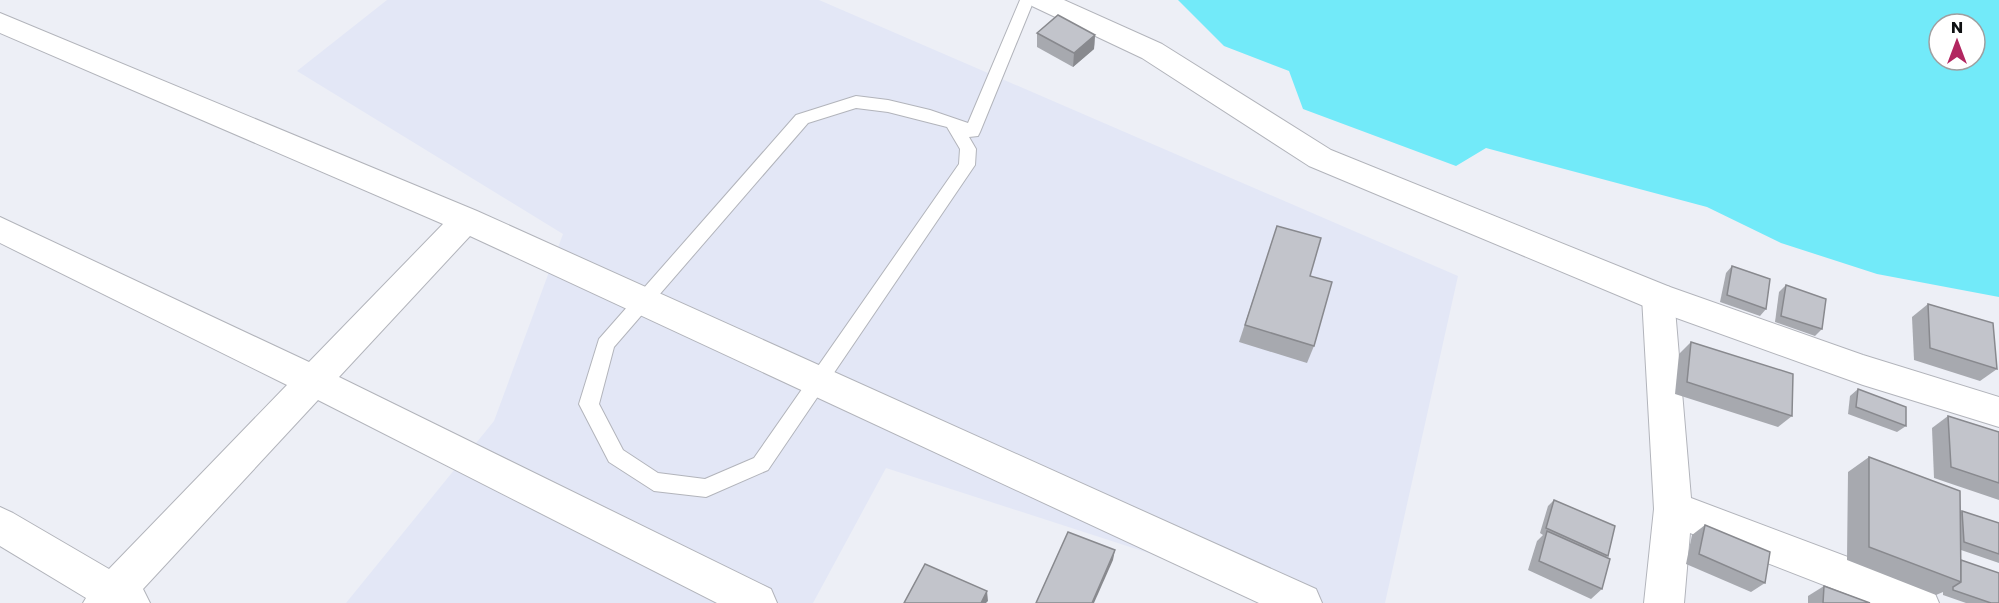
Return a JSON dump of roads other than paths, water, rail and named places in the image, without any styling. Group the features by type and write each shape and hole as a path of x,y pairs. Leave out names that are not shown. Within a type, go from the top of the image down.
{"street":[{"path":"1041,0 1152,51 1320,158 1658,297 1863,370 1999,412"},
{"path":"0,22 466,220 1302,603"},
{"path":"0,525 115,600 314,381 466,220"},
{"path":"0,229 314,381 758,603"},
{"path":"1658,297 1673,509 1664,603"},
{"path":"1673,509 1919,603"}],"lane":[{"path":"953,123 968,149 967,165 761,464 706,488 654,482 616,456 589,404 606,344 802,119 856,102 888,106 953,123 972,132 1027,0"}],"water":[{"path":"1178,0 1999,0 1999,297 1877,274 1781,243 1707,207 1486,148 1456,166 1303,109 1289,71 1224,46"}]}
